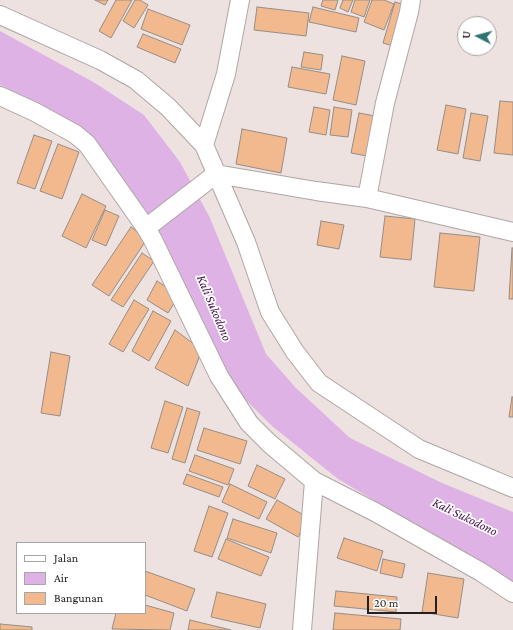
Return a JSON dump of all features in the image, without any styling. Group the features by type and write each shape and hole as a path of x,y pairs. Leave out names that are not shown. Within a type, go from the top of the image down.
{"street":[{"path":"204,145 226,74 240,0"},
{"path":"367,198 384,103 411,0"},
{"path":"0,15 93,57 136,80 168,107 204,145 246,242 270,312 295,352 319,382 419,449 513,488"},
{"path":"0,96 48,119 74,134 87,144 148,226 219,376 249,423 269,443 314,481 376,512 475,568 513,594"},
{"path":"148,226 216,174 367,198 513,232"},
{"path":"302,630 314,481"}],"water":[{"name":"Kali Sukodono","path":"0,31 95,83 144,115 180,162 210,218 266,354 296,388 350,438 442,483 513,512 513,585 472,558 338,479 272,426 247,401 228,376 158,229 81,131 49,109 0,85"}],"building":[{"path":"95,0 108,0 105,5"},
{"path":"116,0 132,0 111,38 99,31"},
{"path":"135,0 140,0 148,5 134,28 123,21"},
{"path":"323,0 338,0 335,10 321,6"},
{"path":"343,0 353,0 348,12 340,8"},
{"path":"355,0 370,0 364,17 351,12"},
{"path":"372,0 384,0 394,4 384,30 364,22"},
{"path":"395,2 408,6 396,47 383,43"},
{"path":"257,7 309,13 306,36 254,30"},
{"path":"313,7 359,18 356,32 309,22"},
{"path":"148,9 190,25 182,45 141,29"},
{"path":"143,34 181,49 175,63 137,47"},
{"path":"304,52 323,55 321,70 301,67"},
{"path":"342,56 365,61 356,105 333,100"},
{"path":"292,67 330,74 326,94 288,87"},
{"path":"500,101 513,102 513,155 494,153"},
{"path":"446,105 466,109 458,154 437,150"},
{"path":"314,107 330,110 326,135 309,132"},
{"path":"334,107 352,110 348,137 330,135"},
{"path":"359,113 375,116 367,156 351,153"},
{"path":"471,113 488,116 480,161 463,158"},
{"path":"242,129 287,138 281,173 236,164"},
{"path":"34,135 52,141 35,189 17,183"},
{"path":"58,144 79,152 62,199 40,191"},
{"path":"82,194 106,206 86,248 62,236"},
{"path":"105,210 119,216 106,246 92,240"},
{"path":"385,216 415,219 411,260 380,257"},
{"path":"321,221 344,225 339,249 317,245"},
{"path":"131,227 147,239 109,296 92,285"},
{"path":"440,233 480,237 474,291 434,287"},
{"path":"512,248 513,299 509,299"},
{"path":"142,253 154,261 123,307 111,300"},
{"path":"157,281 179,295 168,313 147,300"},
{"path":"134,300 149,309 123,352 109,344"},
{"path":"153,311 171,321 149,361 132,351"},
{"path":"175,330 202,350 188,386 155,368"},
{"path":"51,352 70,356 60,416 41,413"},
{"path":"512,397 513,417 509,417"},
{"path":"165,401 183,407 168,453 151,448"},
{"path":"187,408 200,412 185,463 172,459"},
{"path":"204,428 247,441 240,464 197,450"},
{"path":"195,455 234,469 228,485 189,471"},
{"path":"257,465 285,479 275,499 248,486"},
{"path":"187,474 223,487 219,497 183,484"},
{"path":"230,484 267,502 259,519 222,502"},
{"path":"277,500 309,518 298,537 266,519"},
{"path":"209,506 228,513 212,557 194,551"},
{"path":"233,519 277,533 271,553 227,538"},
{"path":"344,538 383,551 377,571 337,558"},
{"path":"226,539 269,557 261,576 218,559"},
{"path":"383,559 405,564 402,578 380,573"},
{"path":"146,571 195,589 187,611 146,595"},
{"path":"428,573 464,579 458,618 422,612"},
{"path":"336,591 397,597 396,612 334,606"},
{"path":"217,592 266,604 260,628 211,617"},
{"path":"146,605 174,613 170,630 112,629 116,614 146,614"},
{"path":"335,613 401,619 400,630 333,630"},
{"path":"190,620 231,630 188,630"},
{"path":"0,624 32,627 32,630 0,630"}]}
